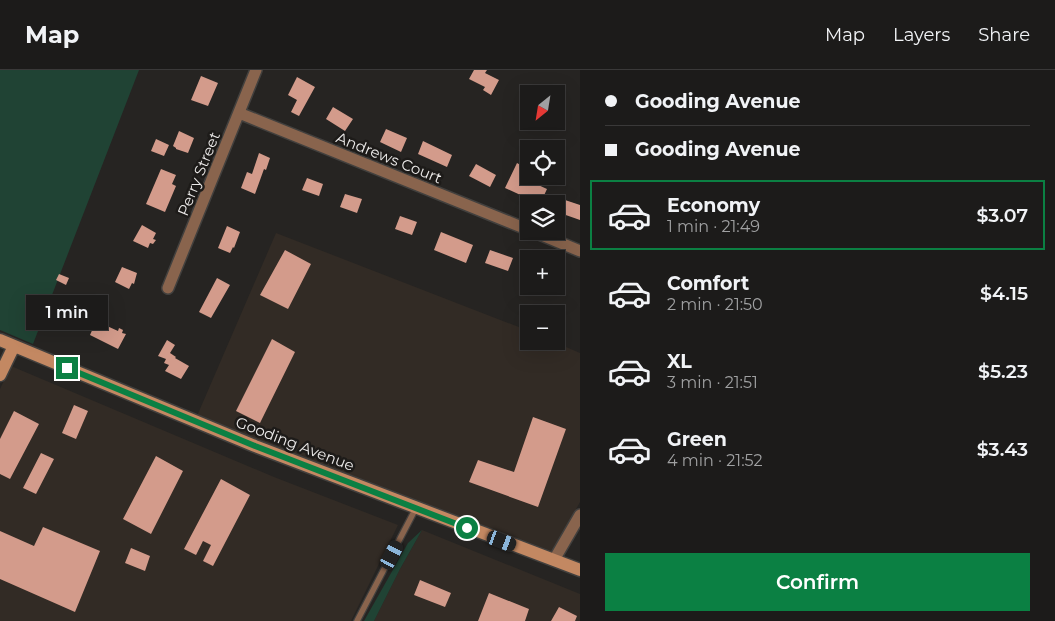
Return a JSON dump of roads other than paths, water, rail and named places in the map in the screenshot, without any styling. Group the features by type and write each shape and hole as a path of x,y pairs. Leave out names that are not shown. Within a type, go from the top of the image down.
{"main road":[{"name":"Gooding Avenue","path":"0,340 255,446 580,570"},
{"path":"0,375 14,346"}],"street":[{"name":"Perry Street","path":"168,288 256,70"},
{"name":"Andrews Court","path":"239,113 520,226"},
{"path":"555,240 580,250"},
{"path":"554,560 580,515"}],"lane":[{"path":"357,621 416,508"}]}
